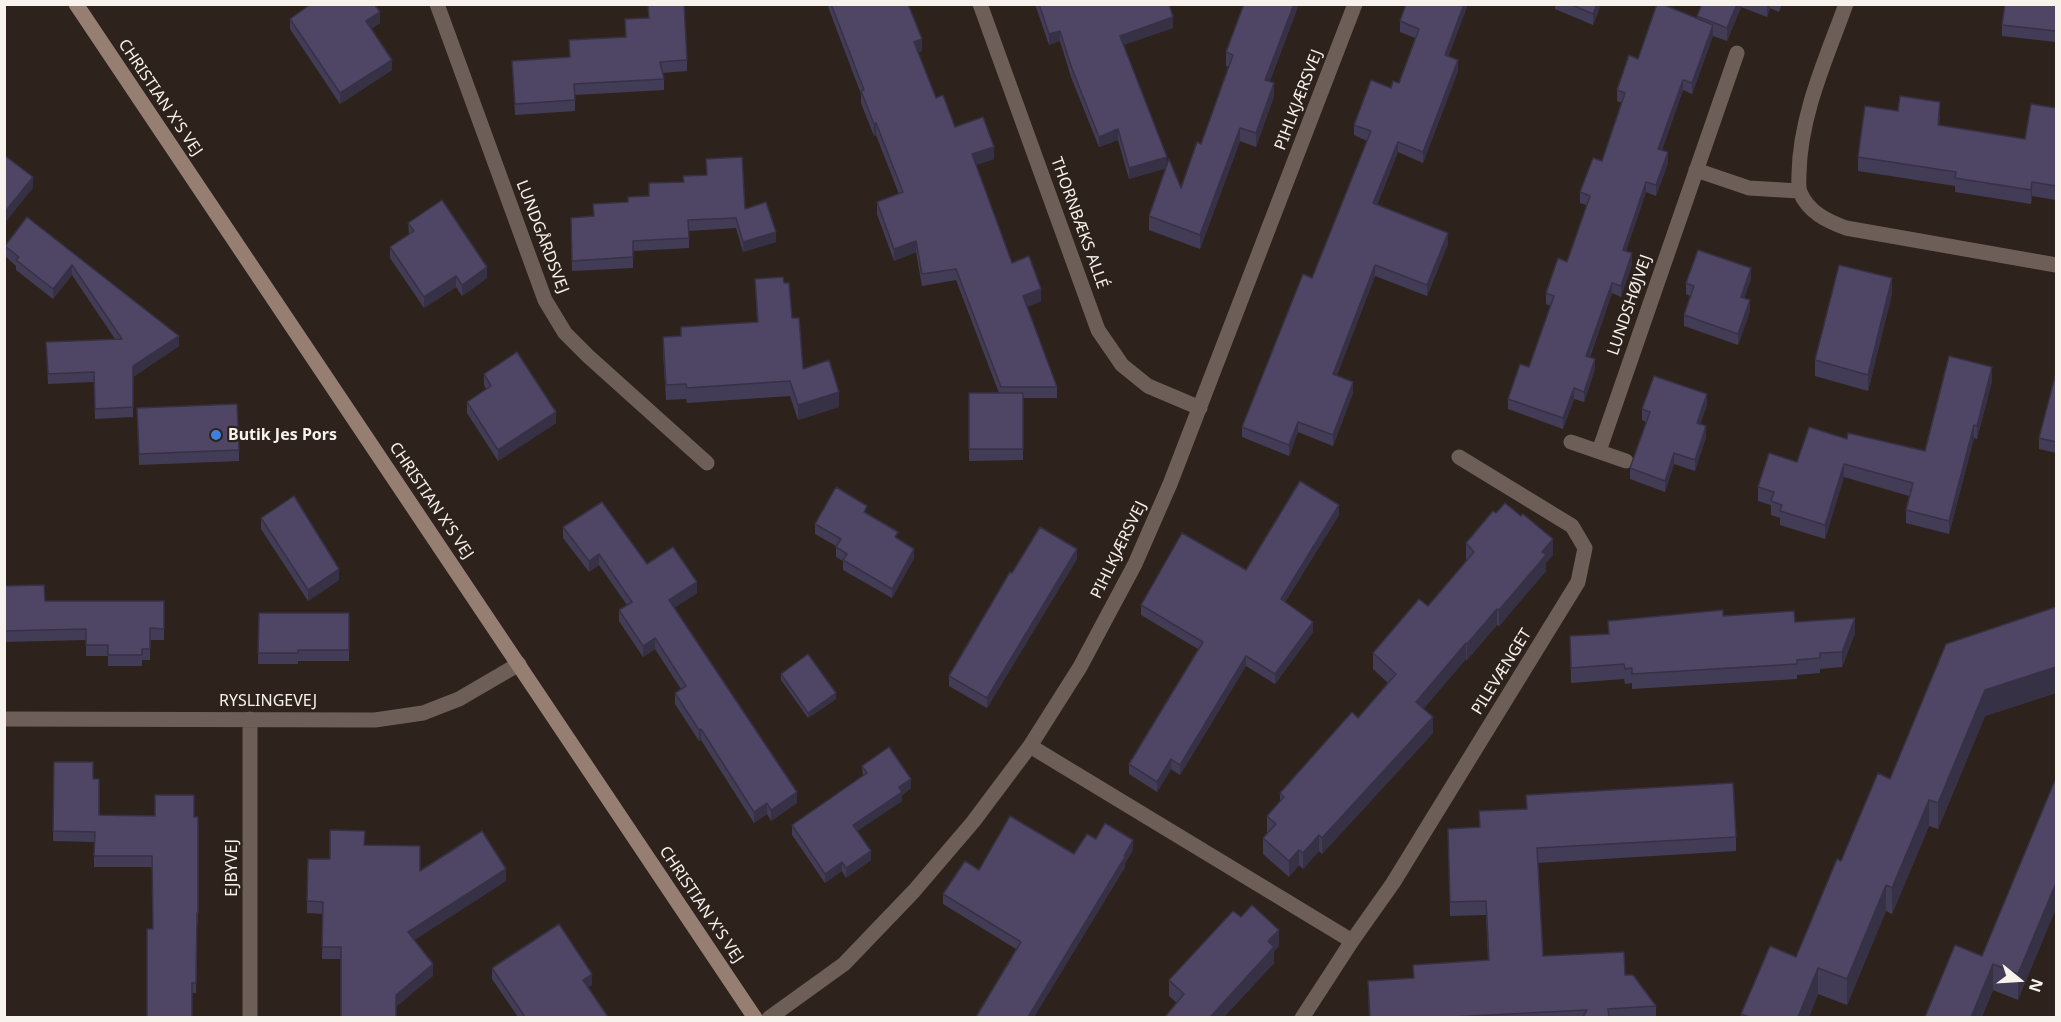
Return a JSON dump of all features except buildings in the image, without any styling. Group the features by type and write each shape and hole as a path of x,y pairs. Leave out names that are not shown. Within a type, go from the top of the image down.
{"street":[{"name":"CHRISTIAN X'S VEJ","path":"76,4 755,1017"},
{"name":"LUNDGÅRDSVEJ","path":"437,4 545,300 565,333 707,463"},
{"name":"THORNBÆKS ALLÉ","path":"980,4 1098,330 1122,365 1148,386 1200,408"},
{"name":"PIHLKJÆRSVEJ","path":"769,1017 844,964 914,891 973,822 1030,747 1080,667 1135,564 1170,484 1355,4"},
{"path":"1846,4 1809,109 1799,152 1799,191 1808,205 1822,219 1846,228 2056,265"},
{"name":"LUNDSHØJVEJ","path":"1599,451 1737,53"},
{"path":"1696,170 1749,188 1799,191"},
{"path":"1572,442 1626,461"},
{"name":"PILEVÆNGET","path":"1302,1017 1393,883 1578,582 1585,548 1572,526 1459,457"},
{"name":"RYSLINGEVEJ","path":"4,719 375,720 423,713 459,699 519,664"},
{"name":"EJBYVEJ","path":"250,719 250,1017"},
{"path":"1030,747 1352,941"}],"place":[{"name":"Butik Jes Pors","path":"216,435"}]}
